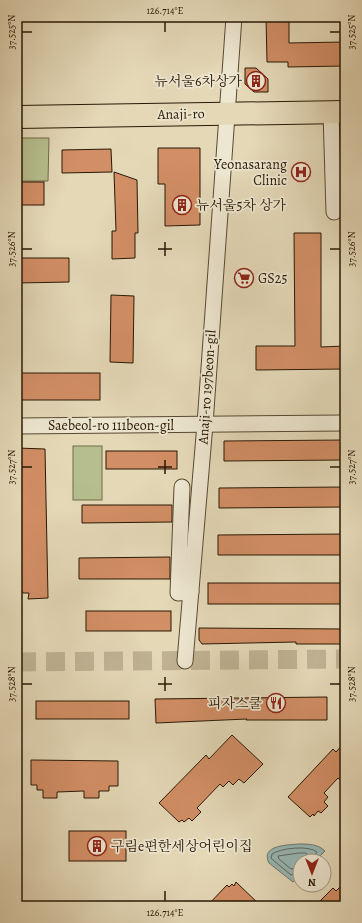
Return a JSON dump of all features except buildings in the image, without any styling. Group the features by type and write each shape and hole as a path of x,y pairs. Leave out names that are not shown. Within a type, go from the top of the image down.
{"main road":[{"name":"Anaji-ro","path":"17,117 338,112"}],"street":[{"name":"Anaji-ro 197beon-gil","path":"185,661 234,17"},
{"path":"334,212 338,112"},
{"name":"Saebeol-ro 111beon-gil","path":"17,426 345,423"},
{"path":"182,488 178,593 190,592"}],"green space":[{"path":"17,138 49,138 48,181 17,181"},
{"path":"73,446 102,446 102,500 73,500"}],"water":[{"path":"309,844 325,851 323,853 292,853 292,881 269,863 267,857 268,853 272,849 282,846"}],"tunnel":[{"path":"17,662 345,659"}],"place":[{"name":"뉴서울6차상가","path":"256,81"},
{"name":"Yeonasarang Clinic","path":"301,172"},
{"name":"뉴서울5차 상가","path":"182,205"},
{"name":"GS25","path":"244,278"},
{"name":"피자스쿨","path":"276,703"},
{"name":"구림e편한세상어린이집","path":"97,846"}]}
